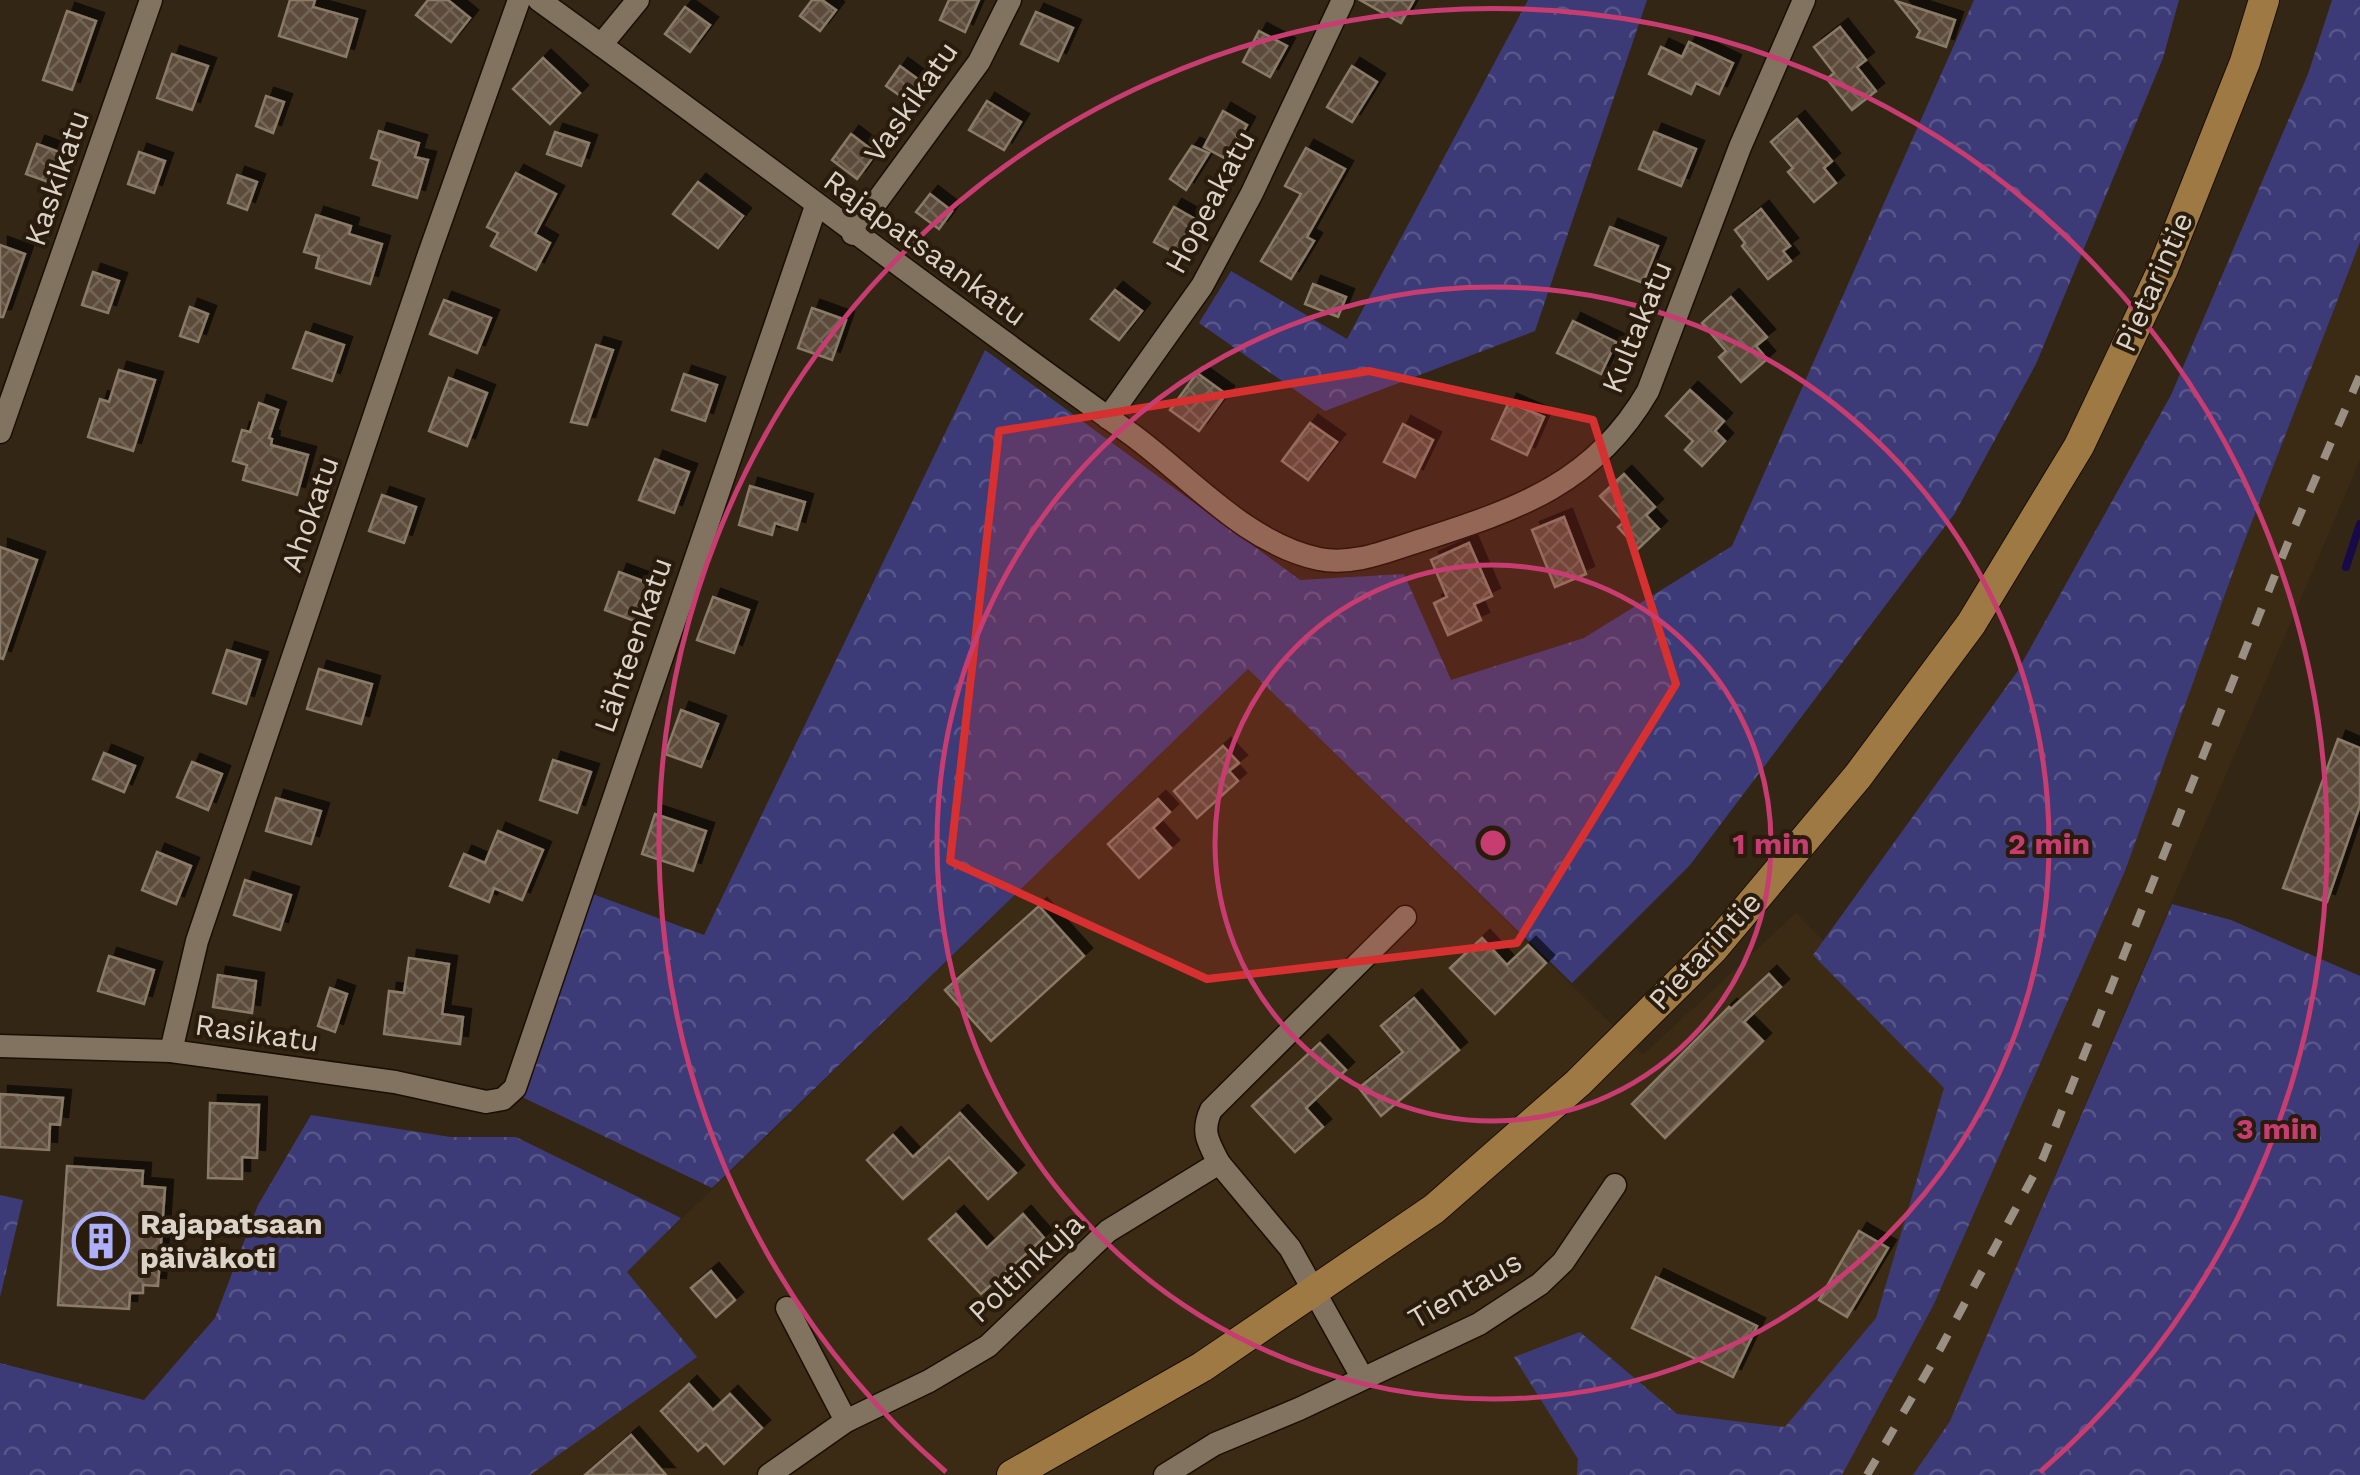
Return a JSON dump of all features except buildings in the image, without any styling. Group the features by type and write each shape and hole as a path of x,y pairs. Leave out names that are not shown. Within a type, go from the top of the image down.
{"main road":[{"name":"Pietarintie","path":"1012,1475 1202,1367 1434,1209 1578,1083 1713,949 1858,776 1971,624 2078,446 2163,269 2245,62 2264,0"}],"street":[{"name":"Kaskikatu","path":"0,432 151,0"},
{"name":"Ahokatu","path":"170,1051 197,941 519,0"},
{"name":"Rajapatsaankatu","path":"539,0 1276,544"},
{"path":"601,45 638,0"},
{"name":"Vaskikatu","path":"853,234 979,62 1010,0"},
{"name":"Hopeakatu","path":"1108,418 1202,286 1252,193 1343,0"},
{"name":"Kultakatu","path":"1276,544 1320,559 1374,556 1493,518 1537,498 1608,448 1630,422 1648,391 1740,146 1804,0"},
{"name":"Lähteenkatu","path":"504,1099 515,1088 816,206"},
{"path":"1362,1377 1290,1248 1218,1163 1204,1125 1212,1110 1405,917"},
{"name":"Rasikatu","path":"0,1046 170,1051 395,1082 486,1102 504,1099"},
{"name":"Poltinkuja","path":"770,1475 846,1421 929,1381 988,1346 1108,1231 1218,1163"},
{"name":"Tientaus","path":"1165,1475 1215,1444 1479,1324 1540,1284 1563,1262 1614,1186"},
{"path":"786,1308 846,1421"}],"highlighted area":[{"path":"1369,371 1593,420 1676,684 1517,943 1207,979 950,861 999,431"}],"shaded area":[{"path":"2360,242 2360,460 1950,1421 1913,1475 1842,1475 1934,1304 2125,871 2241,550"},
{"path":"1248,669 1643,1055 1796,913 1976,1097 1894,1312 1782,1475 530,1475 696,1357 627,1272"}],"green space":[{"path":"1528,0 1647,0 1535,331 1325,411 1199,323 1231,271 1347,339"},
{"path":"1974,0 2179,0 2163,58 2036,364 1955,513 1690,865 1572,983 1248,669 712,1188 520,1096 590,893 704,935 985,350 1300,580 1404,574 1451,680 1584,638 1732,546"},
{"path":"2332,0 2360,0 2360,242 2241,550 2125,871 1934,1304 1842,1475 1577,1475 1578,1459 1514,1357 1580,1332 1677,1414 1785,1427 1876,1318 1944,1088 1813,955 2017,672 2171,395 2308,74"},
{"path":"2172,904 2231,920 2360,976 2360,1475 1913,1475 1950,1421"},
{"path":"311,1115 450,1137 516,1137 681,1218 627,1272 697,1357 530,1475 0,1475 0,1363 144,1400 215,1318 258,1205"},
{"path":"0,1195 23,1200 0,1297"}],"waterway":[{"path":"2346,567 2360,524"}],"railway":[{"path":"1867,1475 2043,1158 2289,540 2360,375"}],"place":[{"name":"Rajapatsaan päiväkoti","path":"101,1241"}]}
